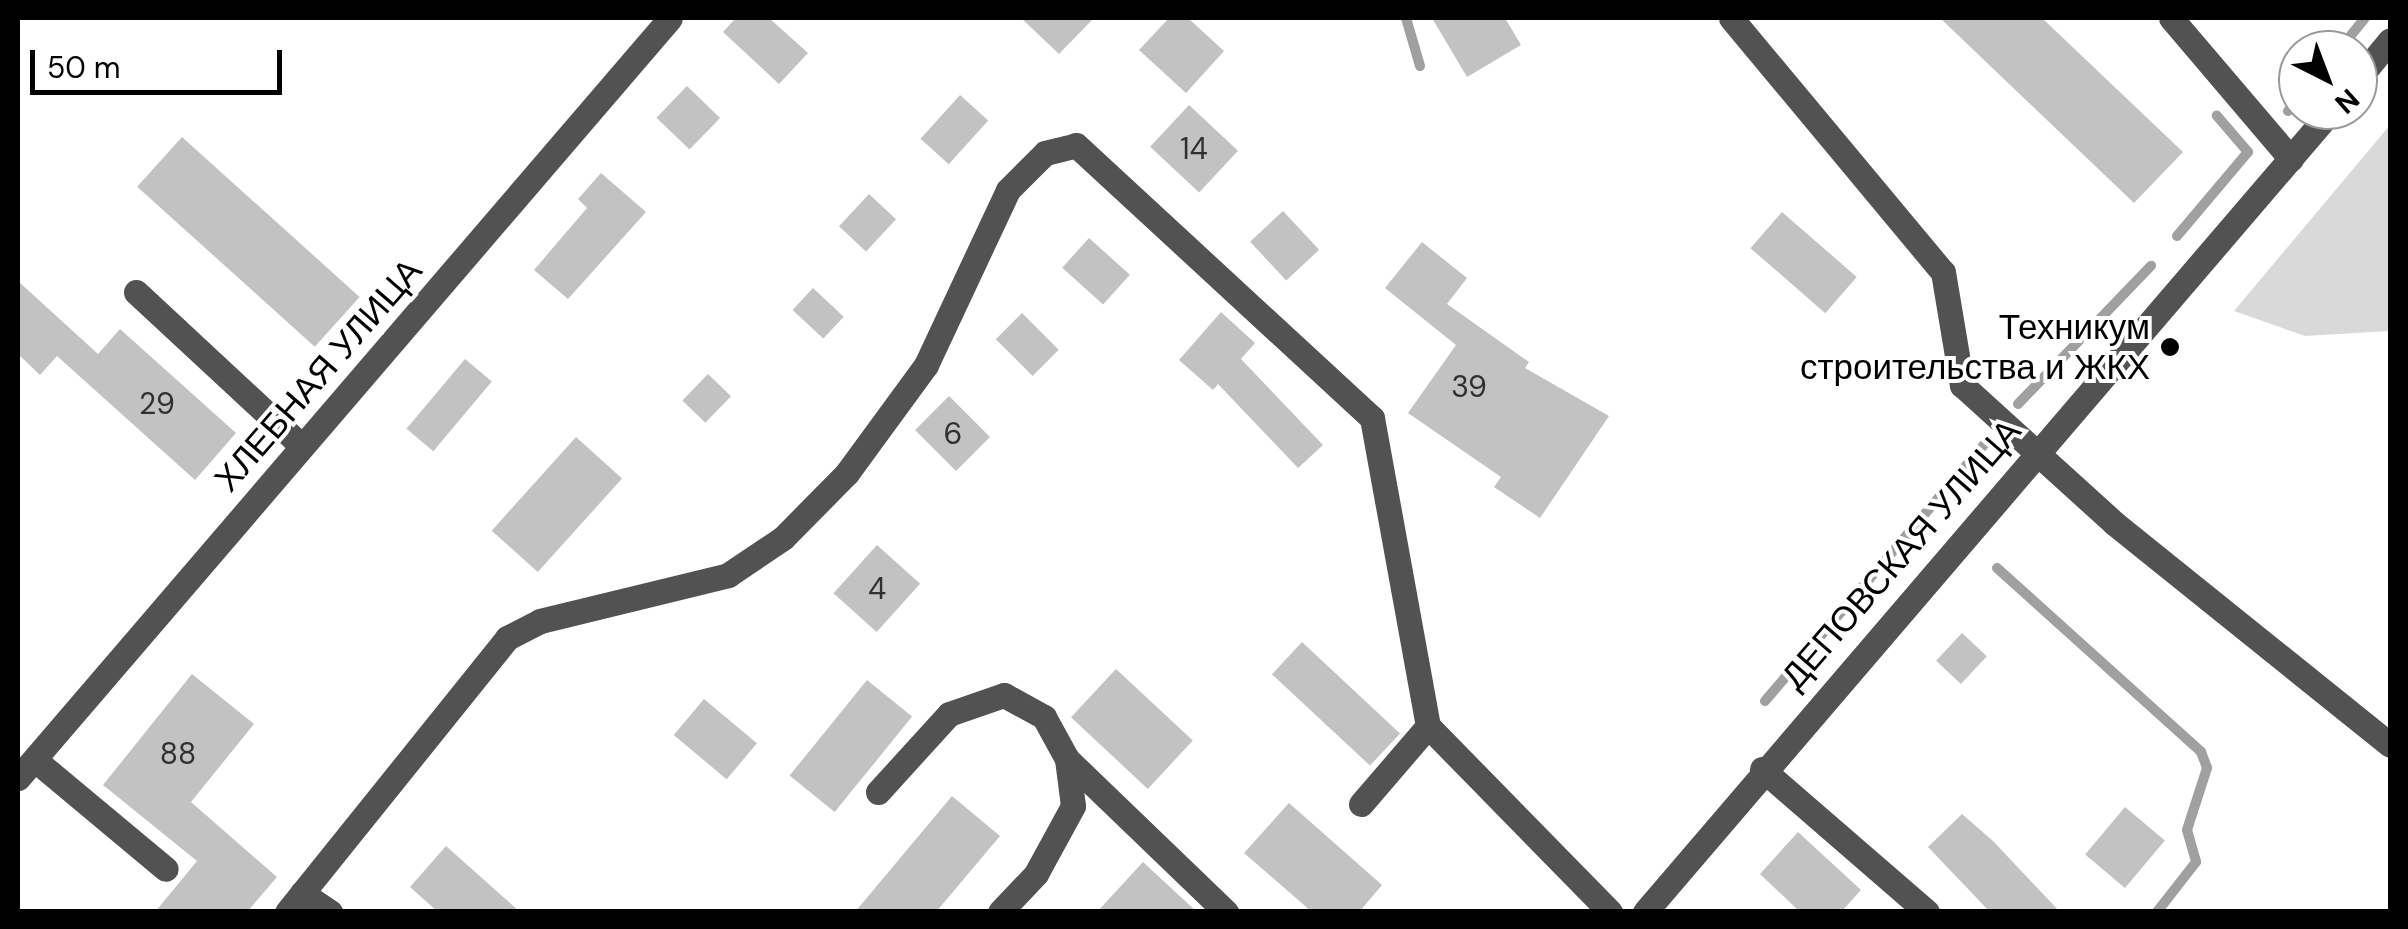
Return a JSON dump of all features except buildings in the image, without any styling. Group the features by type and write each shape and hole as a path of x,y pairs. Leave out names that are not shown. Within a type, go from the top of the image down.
{"street":[{"name":"ХЛЕБНАЯ УЛИЦА","path":"26,769 670,18"},
{"path":"1731,18 1943,272 1962,385 2390,745"},
{"path":"2171,18 2291,160"},
{"name":"ДЕПОВСКАЯ УЛИЦА","path":"1645,912 1762,769 2316,130"},
{"path":"330,912 295,902 507,638 540,621 728,575 783,538 848,473 926,365 1008,190 1045,153 1076,145 1372,418 1428,726 1610,912"},
{"path":"136,292 302,446"},
{"path":"878,792 948,714 1004,696 1044,718 1067,759 1226,912"},
{"path":"1361,804 1428,726"},
{"path":"1000,912 1036,874 1073,806 1067,759"},
{"path":"26,769 166,868"},
{"path":"1762,769 1928,912"}],"shaded area":[{"path":"2390,125 2390,331 2305,336 2234,311"}],"waterway":[{"path":"1406,18 1420,66"},
{"path":"2355,30 2365,18"},
{"path":"2177,236 2248,152 2217,116"},
{"path":"2018,404 2151,266"},
{"path":"1765,701 1986,442"},
{"path":"1997,568 2201,752 2207,768 2187,830 2196,862 2157,912"}],"place":[{"name":"Техникум строительства и ЖКХ","path":"2170,347"}]}
